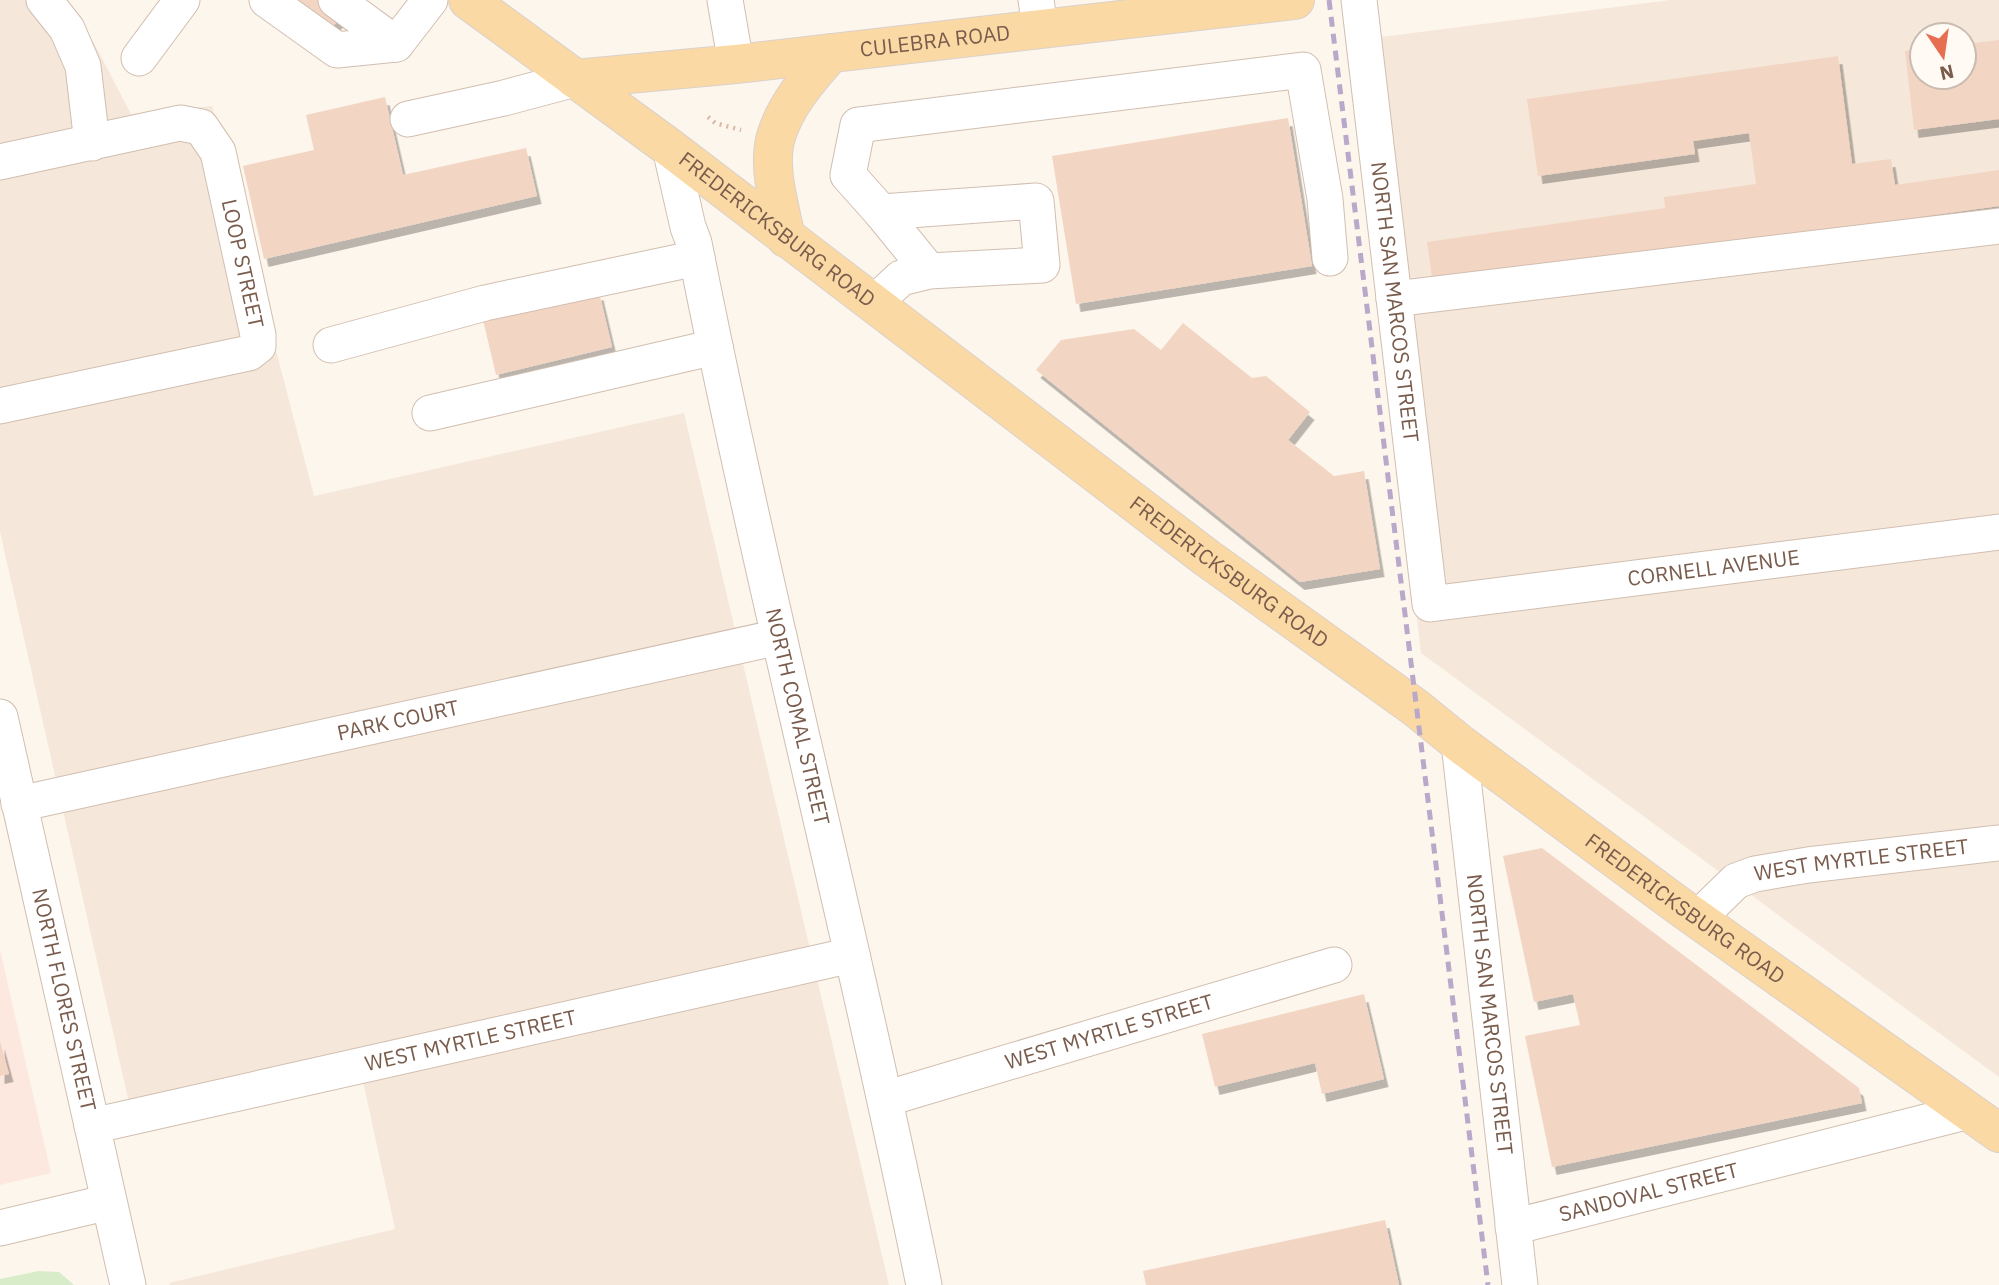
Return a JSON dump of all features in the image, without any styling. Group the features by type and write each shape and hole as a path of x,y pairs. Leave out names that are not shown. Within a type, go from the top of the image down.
{"main road":[{"name":"FREDERICKSBURG ROAD","path":"468,0 670,148 1207,558 1416,708 1459,743 1697,919 1984,1122"},
{"name":"CULEBRA ROAD","path":"575,79 831,53 1038,14 1295,0"},
{"path":"786,238 774,162 775,140 788,109 806,81 831,53"}],"street":[{"path":"44,0 67,29 83,66 92,143"},
{"path":"139,58 182,0"},
{"path":"267,0 337,50 396,44 430,0"},
{"path":"336,0 396,44"},
{"path":"725,0 736,64"},
{"name":"NORTH SAN MARCOS STREET","path":"1359,0 1430,604"},
{"path":"929,271 848,176 858,125 1303,71 1325,199 1330,258"},
{"path":"408,119 575,79"},
{"name":"LOOP STREET","path":"0,162 180,123 201,127 218,152 258,335 258,346 249,353 0,407"},
{"name":"NORTH COMAL STREET","path":"670,148 885,1099 924,1285"},
{"path":"873,304 901,278 929,271 1042,265 1036,201 881,212"},
{"path":"1394,299 1999,226"},
{"path":"331,345 485,303 697,258"},
{"path":"430,413 715,348"},
{"name":"CORNELL AVENUE","path":"1430,604 1999,531"},
{"name":"PARK COURT","path":"19,804 779,636"},
{"name":"NORTH FLORES STREET","path":"0,717 128,1285"},
{"name":"NORTH SAN MARCOS STREET","path":"1459,743 1520,1285"},
{"name":"WEST MYRTLE STREET","path":"1697,919 1736,881 1755,874 1808,865 1999,843"},
{"name":"WEST MYRTLE STREET","path":"92,1126 852,955"},
{"name":"WEST MYRTLE STREET","path":"885,1099 1334,965"},
{"name":"SANDOVAL STREET","path":"1513,1227 1785,1159 1984,1122"},
{"path":"0,1228 109,1202"}],"path":[{"path":"708,117 715,123 708,128"}],"shaded area":[{"path":"0,0 61,0 94,43 131,114 212,106 314,496 684,413 889,1285 170,1285 169,1283 395,1229 356,1049 129,1103 0,532"},
{"path":"1670,0 1999,0 1999,1077 1421,653 1350,41"},
{"path":"0,950 51,1173 0,1185"}],"green space":[{"path":"39,1271 59,1272 74,1285 0,1285 0,1279"}],"building":[{"path":"272,0 331,0 345,11 324,38"},
{"path":"1999,40 1999,119 1914,130 1910,91 1978,91 1978,42"},
{"path":"1905,51 1908,51 1908,77"},
{"path":"1838,56 1852,164 1891,159 1895,185 1999,170 1999,206 1433,284 1427,242 1665,208 1664,197 1756,184 1749,133 1693,141 1695,154 1538,176 1527,99"},
{"path":"385,97 403,175 526,148 537,196 264,259 243,166 314,150 306,115"},
{"path":"1288,118 1312,266 1076,304 1052,156"},
{"path":"599,292 612,347 496,375 483,320"},
{"path":"1183,323 1252,378 1266,376 1310,412 1288,440 1334,476 1364,471 1380,569 1300,582 1036,370 1061,340 1134,329 1161,350"},
{"path":"1542,848 1859,1088 1862,1103 1552,1167 1525,1036 1580,1025 1573,994 1534,1002 1503,856"},
{"path":"1364,994 1384,1079 1322,1094 1315,1063 1215,1087 1202,1034"},
{"path":"0,1041 9,1074 0,1076"},
{"path":"1385,1220 1399,1285 1146,1285 1143,1271"}],"railway":[{"path":"1329,0 1488,1285"}]}
